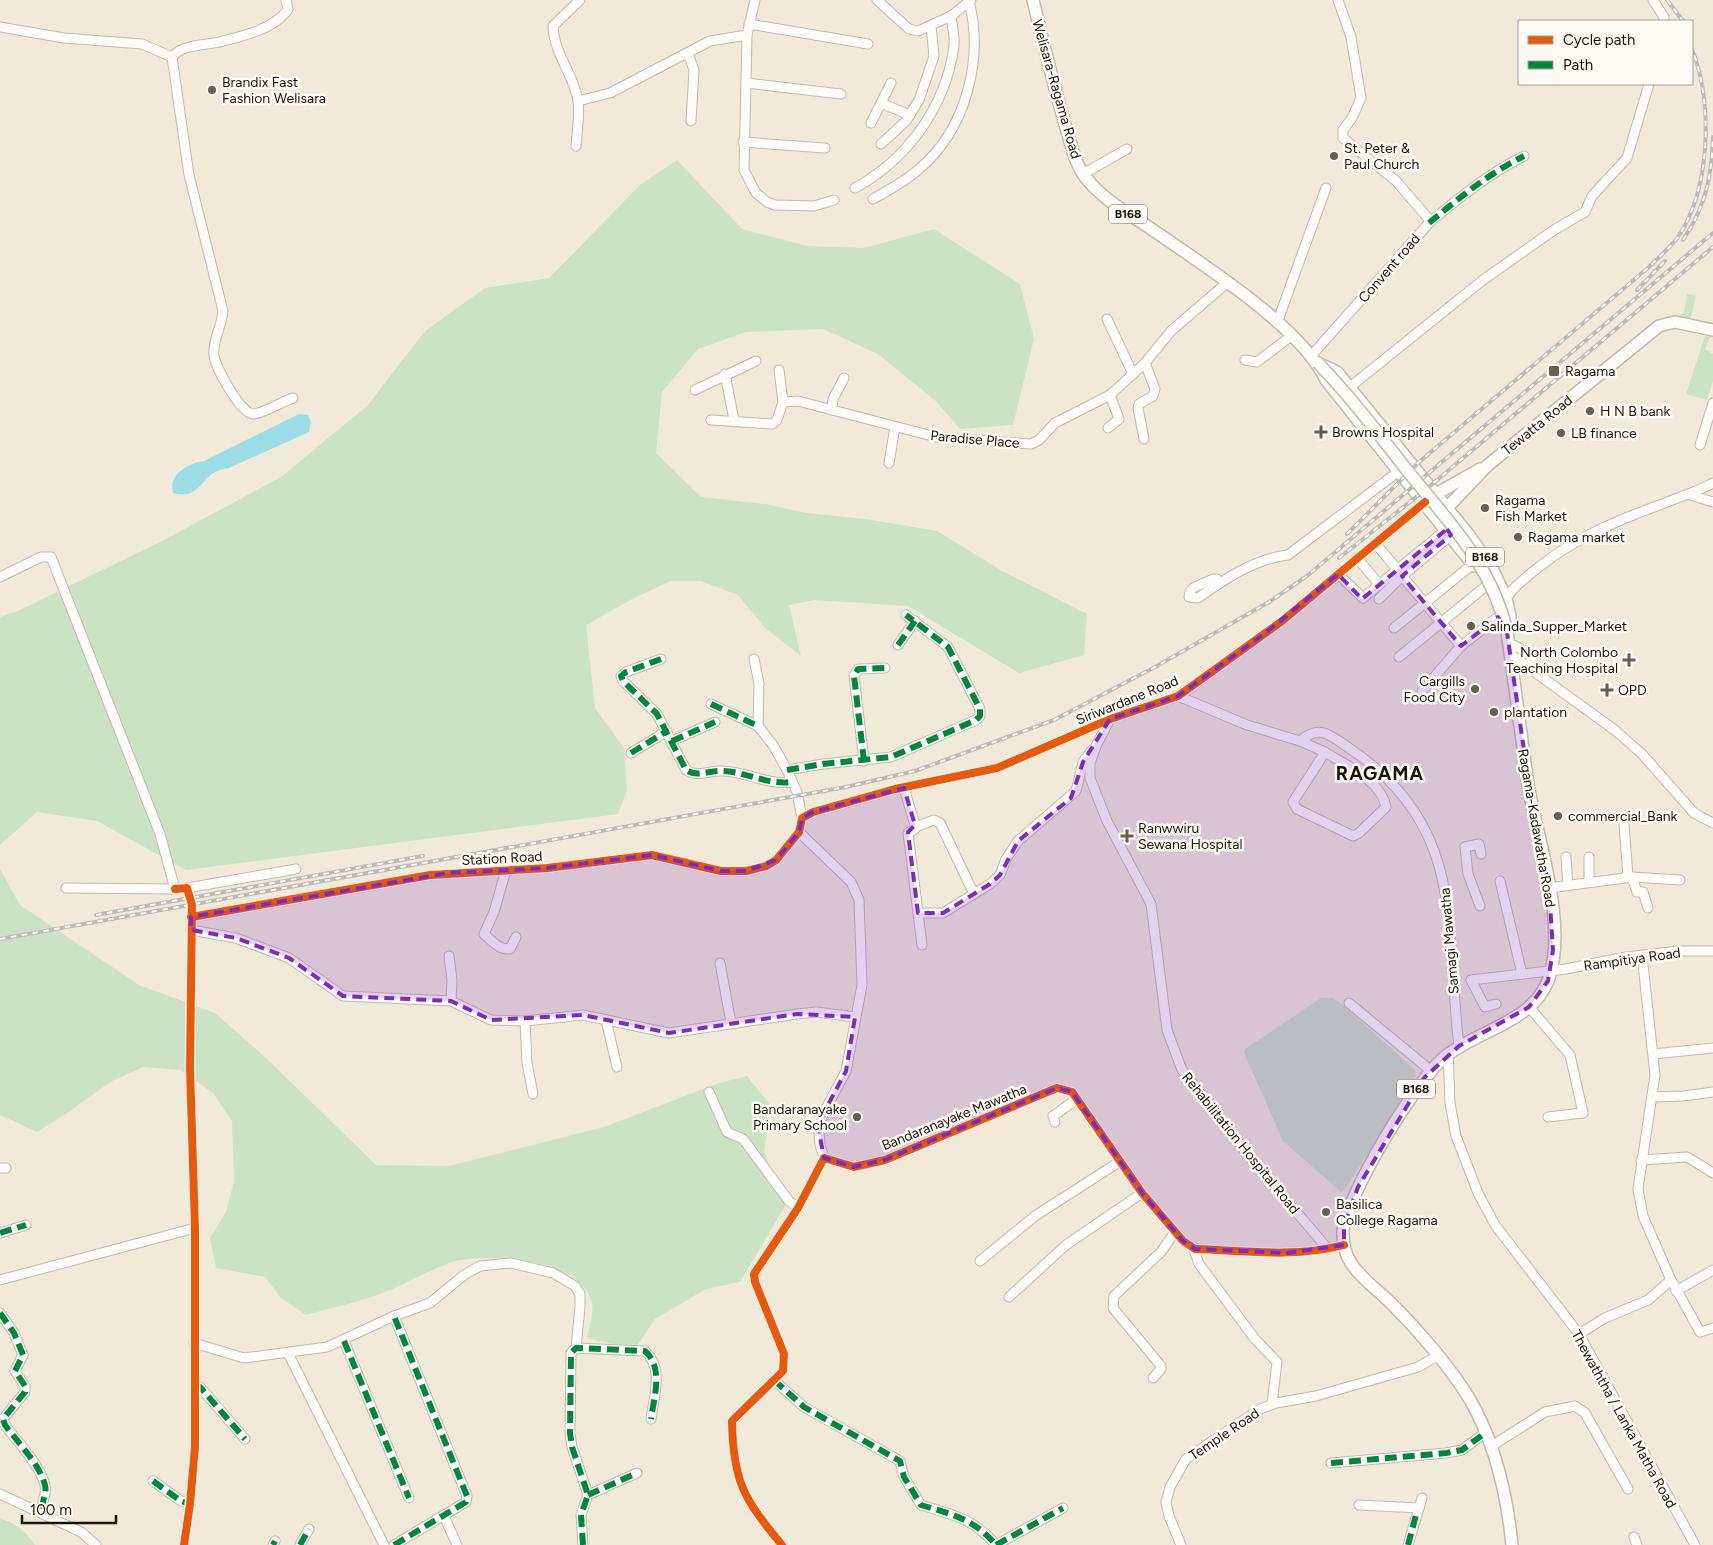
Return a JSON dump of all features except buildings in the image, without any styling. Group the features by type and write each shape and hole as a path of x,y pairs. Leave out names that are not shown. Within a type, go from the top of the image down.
{"main road":[{"name":"Welisara-Ragama Road","path":"1033,0 1056,93 1076,160 1083,174 1117,208 1228,282 1278,323 1315,360"},
{"name":"Tewatta Road","path":"1438,517 1488,465 1659,326 1675,322 1713,330"},
{"name":"B168","path":"1315,360 1337,372 1350,387 1448,508 1491,566 1506,598 1510,616 1509,643"},
{"name":"B168","path":"1315,360 1326,380 1438,517 1473,564 1486,586 1509,643"},
{"name":"B168","path":"1315,360 1350,399 1474,553 1496,593 1509,643"},
{"name":"Tewatta Road","path":"1425,502 1436,493 1488,465"},
{"name":"Ragama-Kadawatha Road","path":"1344,1246 1344,1226 1358,1187 1401,1113 1430,1070 1448,1053 1459,1046 1529,1007 1543,992 1551,970 1553,931 1549,888 1530,792 1509,643"},
{"path":"1344,1246 1358,1273 1392,1304 1437,1356 1469,1398 1485,1433 1503,1488 1512,1545"}],"street":[{"path":"172,57 183,49 223,42 260,29 283,16 288,9 286,0"},
{"path":"576,146 578,101 573,84 558,52 553,26 580,0"},
{"path":"755,0 747,35 743,142 744,170 756,193 767,202 775,205 814,206 834,200"},
{"path":"873,200 900,184 920,168 946,139 960,112 971,78 975,45 974,22 970,1 951,16 918,31 909,29 877,0"},
{"name":"Convent road","path":"1315,360 1429,223 1428,218 1396,181 1343,138 1343,130 1352,118 1361,98 1351,37 1338,0"},
{"path":"1654,0 1664,20"},
{"path":"855,188 897,158 921,132 945,86 954,44 951,16"},
{"path":"749,24 868,44"},
{"path":"881,144 910,115 919,100 934,56 931,26"},
{"path":"0,27 64,38 142,44 172,57"},
{"path":"578,101 610,93 710,41 747,35"},
{"path":"688,53 694,70 691,121"},
{"path":"172,57 189,175 223,311 222,323 214,347 217,365 241,407 248,413 255,414 293,398"},
{"path":"746,83 841,94"},
{"path":"871,123 883,104 891,83"},
{"path":"1350,387 1483,280 1554,230 1584,212 1592,196 1627,158 1649,85"},
{"path":"883,104 910,115"},
{"path":"743,142 825,148"},
{"path":"1083,174 1127,149"},
{"path":"1429,223 1499,168 1524,156"},
{"path":"1278,323 1326,188"},
{"name":"Paradise Place","path":"783,402 798,401 936,437 1031,444 1039,440 1055,423 1110,395 1145,363 1171,331 1228,282"},
{"path":"1107,319 1133,374"},
{"path":"1245,360 1257,362 1291,336"},
{"path":"695,390 725,374 756,362"},
{"path":"1144,440 1138,408 1139,404 1154,396 1155,389 1145,363"},
{"path":"711,420 734,420 772,424 777,420 783,402 779,370"},
{"path":"725,374 734,420"},
{"path":"832,410 833,400 844,378"},
{"path":"1108,428 1119,419 1110,395"},
{"path":"1700,445 1713,404"},
{"path":"889,463 896,428"},
{"path":"1220,582 1266,558 1288,555 1400,470"},
{"path":"1506,598 1528,576 1560,549 1589,534 1657,505 1690,495 1713,483"},
{"path":"1690,495 1713,502"},
{"name":"Siriwardane Road","path":"802,818 812,812 904,788 997,768 1110,719 1178,696 1264,634 1425,502"},
{"path":"1338,574 1361,598 1379,584 1400,572 1449,532"},
{"path":"1375,543 1461,646"},
{"path":"0,576 41,557 52,557 160,834 175,889"},
{"path":"1357,558 1379,584"},
{"path":"1394,628 1473,564"},
{"path":"1379,599 1400,572"},
{"path":"1399,656 1440,621 1486,586"},
{"path":"786,770 891,757 976,720 980,716 980,709 948,647 906,615"},
{"path":"1422,691 1461,646 1498,617"},
{"path":"898,645 915,621"},
{"path":"1509,643 1527,652 1543,678 1616,731 1642,754 1694,813 1713,823"},
{"path":"661,659 626,672 621,676 623,682 657,714 686,770 694,775 722,771 777,784 791,782"},
{"path":"754,659 759,683 758,726"},
{"path":"864,761 854,676 858,669 885,668"},
{"path":"1178,696 1247,725 1300,741 1325,752 1366,778 1385,798 1386,807 1359,834 1353,836 1296,809 1294,806 1293,802 1325,752"},
{"path":"711,704 758,726 773,745 798,797 802,818 799,832 851,882 859,900 862,985 846,1071 823,1114 819,1132 824,1158 798,1208 754,1274 755,1282 784,1354 783,1371 732,1421 733,1456 739,1483 758,1516 782,1545"},
{"name":"Rehabilitation Hospital Road","path":"1110,719 1096,746 1090,763 1090,778 1107,821 1151,904 1168,1030 1182,1070 1256,1165 1328,1250"},
{"path":"672,741 715,722"},
{"path":"631,753 667,731"},
{"name":"Samagi Mawatha","path":"1300,741 1310,732 1321,731 1332,736 1374,764 1397,787 1427,832 1440,864 1448,899 1459,1046"},
{"path":"918,913 943,913 990,884 1000,875 1006,859 1018,842 1071,798 1076,791 1083,762 1096,746"},
{"path":"904,788 915,827"},
{"path":"922,944 908,833 915,827 934,820 940,823 974,894"},
{"path":"1624,824 1630,877 1637,892 1643,892 1648,908"},
{"name":"Station Road","path":"191,918 430,875 556,867 652,855 721,871 746,871 766,866 776,860 799,832"},
{"path":"1480,906 1468,874 1465,847 1479,844 1481,854"},
{"path":"1566,857 1568,885"},
{"path":"1589,857 1589,882"},
{"path":"66,888 175,889 296,870"},
{"path":"506,870 494,912 484,934 500,947 507,950 510,949 516,937"},
{"path":"1549,888 1630,877 1680,880"},
{"path":"1500,881 1522,974"},
{"path":"184,1545 195,1447 195,1228 190,1069 192,905 187,888"},
{"path":"191,930 236,938 289,958 343,996 451,1001 491,1020 526,1021 583,1015 669,1033 817,1012 855,1017"},
{"name":"Rampitiya Road","path":"1496,1004 1484,1007 1471,980 1566,969 1642,955 1679,951 1713,951"},
{"path":"1642,955 1653,1054 1653,1097 1641,1160 1638,1189 1643,1216 1676,1291 1700,1332 1704,1333 1713,1328"},
{"path":"449,956 452,980 451,1001"},
{"path":"720,963 731,1023"},
{"path":"1349,1003 1430,1070"},
{"path":"1529,1007 1570,1054 1583,1113 1548,1118"},
{"path":"606,1020 617,1068"},
{"path":"526,1021 527,1063 533,1094"},
{"path":"1653,1054 1713,1048"},
{"name":"Thewaththa / Lanka Matha Road","path":"1448,1053 1450,1103 1456,1136 1478,1193 1495,1225 1579,1334 1695,1545"},
{"name":"Bandaranayake Mawatha","path":"824,1158 854,1167 885,1160 1058,1088 1072,1092 1142,1193 1175,1232 1193,1247"},
{"path":"709,1092 727,1132 743,1139 789,1201 798,1208"},
{"path":"1653,1097 1713,1092"},
{"path":"1055,1122 1053,1116 1077,1099"},
{"path":"1641,1160 1687,1157 1713,1173"},
{"path":"980,1261 1035,1216 1119,1162"},
{"path":"1008,1297 1066,1245 1142,1193"},
{"path":"0,1233 26,1225"},
{"path":"0,1280 195,1228"},
{"path":"1152,1378 1161,1369 1161,1366 1113,1308 1112,1303 1114,1296 1160,1252 1175,1232"},
{"path":"1272,1404 1277,1362 1255,1339 1199,1264 1193,1247 1288,1253 1328,1250 1344,1246"},
{"path":"194,1343 244,1358 327,1347 394,1316 430,1303 480,1266 510,1263 553,1273 575,1286 580,1294 576,1348"},
{"path":"1676,1291 1713,1270"},
{"path":"1579,1334 1605,1318 1648,1300 1671,1280"},
{"path":"0,1313 14,1333 23,1354 15,1371 25,1386 25,1392 3,1419 5,1425 36,1467 45,1484 40,1512"},
{"path":"394,1316 466,1496 466,1502 394,1545"},
{"path":"344,1340 409,1498"},
{"path":"583,1545 581,1515 587,1505 588,1495 572,1447 570,1433 571,1352 576,1348 645,1351 652,1358 657,1368 651,1419"},
{"path":"288,1353 384,1545"},
{"name":"Temple Road","path":"1181,1545 1169,1516 1166,1502 1170,1487 1186,1459 1260,1409 1272,1404 1316,1396 1418,1367 1437,1356"},
{"path":"774,1380 804,1407 900,1461 904,1477 921,1505 969,1521 983,1531 996,1545 1063,1508"},
{"path":"194,1385 200,1387 245,1440"},
{"path":"1490,1447 1545,1412 1575,1406 1585,1413 1628,1490"},
{"path":"1331,1463 1462,1450 1485,1433"},
{"path":"588,1495 637,1473"},
{"path":"153,1481 180,1501 190,1504"},
{"path":"0,1494 81,1532 96,1545"},
{"path":"1408,1545 1422,1498"},
{"path":"1359,1505 1419,1508"},
{"path":"444,1516 457,1545"},
{"path":"300,1545 309,1529"}],"highlighted area":[{"path":"1447,529 1451,535 1402,576 1461,646 1498,617 1507,632 1530,792 1549,888 1553,950 1548,981 1529,1007 1459,1046 1424,1078 1358,1187 1344,1226 1344,1245 1288,1253 1195,1249 1183,1241 1142,1193 1072,1092 1057,1088 885,1160 854,1167 824,1158 819,1132 823,1114 846,1071 855,1017 797,1014 669,1033 583,1015 491,1020 451,1001 343,996 289,958 236,938 191,930 191,917 448,873 547,868 652,855 721,871 746,871 776,860 799,832 802,818 813,812 904,788 915,825 908,832 918,913 943,913 990,884 1000,875 1018,841 1071,798 1083,762 1110,719 1178,696 1264,634 1338,574 1362,599"}],"green space":[{"path":"677,160 742,229 807,246 864,248 934,229 1020,284 1034,339 1013,425 960,429 937,402 878,354 823,329 746,332 698,349 662,392 656,453 701,497 765,504 806,513 866,519 937,531 1004,572 1087,614 1084,655 1019,673 908,606 815,600 789,605 801,656 765,628 738,595 701,581 671,581 632,599 586,625 595,708 624,748 627,790 618,814 186,870 97,821 37,812 0,845 0,617 20,610 162,541 281,477 367,406 425,331 485,288 549,278 640,185"},
{"path":"1687,294 1696,296 1690,321 1680,318 1679,315 1684,313"},
{"path":"1705,336 1710,337 1705,349 1713,354 1713,381 1707,400 1686,394"},
{"path":"0,869 20,905 139,985 215,1013 267,1059 376,1165 449,1166 604,1127 719,1083 747,1076 771,1106 764,1151 781,1195 787,1203 740,1282 706,1289 655,1319 635,1349 587,1338 592,1316 592,1304 585,1289 573,1278 556,1269 536,1263 515,1260 476,1258 452,1262 380,1294 306,1315 281,1298 265,1277 216,1268 210,1238 226,1212 234,1181 232,1121 213,1093 180,1070 143,1067 112,1081 37,1132 0,1115"},
{"path":"1321,998 1331,998 1341,1003 1415,1070 1416,1076 1346,1188 1341,1192 1283,1141 1244,1053 1245,1049"},
{"path":"0,1519 11,1522 20,1528 35,1545 0,1545"}],"water":[{"path":"299,414 308,415 311,422 309,432 229,468 218,470 198,488 188,494 173,493 173,481 176,475 186,467 204,461"}],"railway":[{"path":"1667,0 1682,20"},
{"path":"1347,534 1418,463 1649,267 1678,237 1689,217 1697,195 1705,145 1706,119 1703,94 1693,52"},
{"path":"1683,240 1697,216 1706,191 1711,165 1713,137"},
{"path":"0,939 846,787 915,771 1054,720 1155,667 1269,602 1307,576 1713,233"},
{"path":"1339,558 1430,486 1713,247"},
{"path":"1637,290 1665,261"},
{"path":"96,915 423,856"}],"marked path":[{"path":"1429,223 1486,179 1524,156"},
{"path":"787,770 891,757 976,720 980,716 980,709 948,647 906,615"},
{"path":"898,645 915,621"},
{"path":"661,659 626,672 621,676 623,681 657,714 686,770 695,773 732,772 774,782 791,782"},
{"path":"864,761 854,676 858,669 885,668"},
{"path":"711,704 758,726"},
{"path":"672,741 715,722"},
{"path":"631,753 667,731"},
{"path":"0,1233 26,1225"},
{"path":"0,1313 14,1333 23,1355 15,1371 25,1386 25,1392 3,1419 5,1425 33,1461 42,1477 45,1491 40,1512"},
{"path":"394,1316 467,1496 466,1502 394,1545"},
{"path":"344,1341 409,1498"},
{"path":"583,1545 581,1515 588,1495 572,1447 570,1433 571,1353 576,1348 645,1351 651,1358 656,1374 651,1419"},
{"path":"774,1380 804,1407 900,1461 904,1477 921,1505 971,1523 996,1545"},
{"path":"195,1385 200,1387 245,1439"},
{"path":"1331,1463 1462,1450 1485,1433"},
{"path":"588,1495 637,1473"},
{"path":"153,1481 181,1501 190,1504"},
{"path":"996,1545 1063,1508"},
{"path":"1408,1545 1416,1515"},
{"path":"300,1545 309,1529"},
{"path":"273,1545 275,1541"}],"cycle path":[{"path":"191,917 430,875 547,868 652,855 721,871 746,871 766,866 776,860 799,832 802,818 813,812 895,789 997,768 1110,719 1178,696 1282,621 1425,502"},
{"path":"175,889 187,888 192,905 190,1069 195,1228 195,1447 184,1545"},
{"path":"782,1545 758,1515 743,1489 735,1460 732,1421 783,1371 784,1354 755,1282 754,1274 798,1208 824,1158 854,1167 885,1160 1057,1088 1072,1092 1142,1193 1183,1241 1195,1249 1289,1253 1344,1245"}],"place":[{"name":"Brandix Fast Fashion Welisara","path":"212,90"},
{"name":"St. Peter & Paul Church","path":"1334,156"},
{"name":"Ragama","path":"1554,371"},
{"name":"H N B bank","path":"1590,411"},
{"name":"Browns Hospital","path":"1321,432"},
{"name":"LB finance","path":"1561,433"},
{"name":"Ragama Fish Market","path":"1485,508"},
{"name":"Ragama market","path":"1518,537"},
{"name":"Salinda_Supper_Market","path":"1471,626"},
{"name":"North Colombo Teaching Hospital","path":"1629,660"},
{"name":"Cargills Food City","path":"1475,689"},
{"name":"OPD","path":"1607,690"},
{"name":"plantation","path":"1494,712"},
{"name":"commercial_Bank","path":"1558,816"},
{"name":"Ranwwiru Sewana Hospital","path":"1127,836"},
{"name":"Bandaranayake Primary School","path":"857,1117"},
{"name":"Basilica College Ragama","path":"1326,1212"}],"district":[{"name":"RAGAMA","path":"1380,773"}]}
